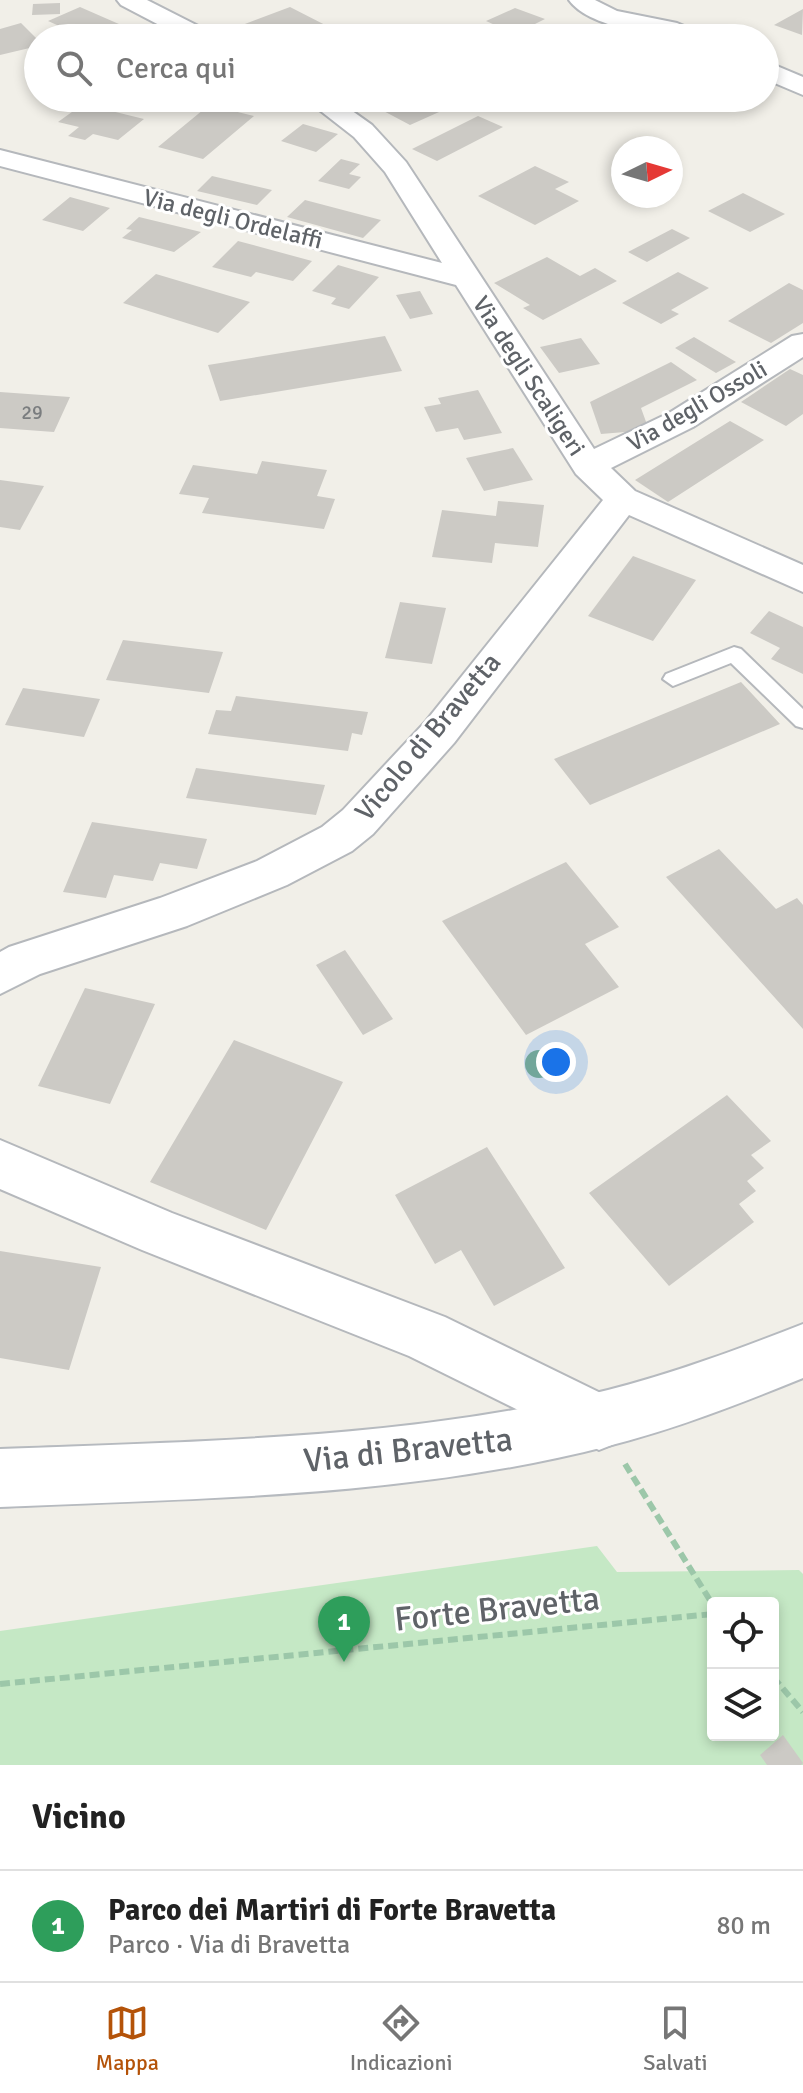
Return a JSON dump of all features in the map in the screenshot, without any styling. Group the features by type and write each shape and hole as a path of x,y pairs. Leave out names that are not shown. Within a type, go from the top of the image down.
{"street":[{"path":"129,0 176,24"},
{"path":"581,0 588,7 624,20 649,24"},
{"path":"779,76 803,87"},
{"name":"Via degli Scaligeri","path":"339,112 353,121 396,168 588,466 623,499 803,580"},
{"name":"Via degli Ordelaffi","path":"0,158 465,278"},
{"name":"Via degli Ossoli","path":"588,466 681,420 803,343"},
{"name":"Vicolo di Bravetta","path":"0,975 25,960 171,913 258,879 337,839 358,822 440,732 623,499"},
{"path":"0,1163 160,1233 426,1336 599,1422"},
{"name":"Via di Bravetta","path":"0,1478 361,1458 498,1442 599,1422 751,1373 803,1351"}],"lane":[{"path":"673,679 734,654 803,721"}],"path":[{"path":"599,1422 708,1597"},
{"name":"Forte Bravetta","path":"0,1684 707,1615"},
{"path":"779,1684 803,1712"}],"green space":[{"path":"597,1546 617,1572 799,1570 803,1574 803,1765 0,1765 0,1631"}],"building":[{"path":"60,3 60,14 32,15 33,4"},
{"path":"80,7 119,24 55,24 48,21"},
{"path":"290,7 323,24 245,24"},
{"path":"515,8 545,19 535,24 493,24 486,21"},
{"path":"803,9 802,35 776,24"},
{"path":"21,23 24,26 24,49 0,55 0,29"},
{"path":"72,112 116,112 144,119 118,140 93,134 85,140 68,136 79,127 58,122"},
{"path":"200,112 238,112 254,116 203,159 158,147"},
{"path":"386,112 439,112 410,125"},
{"path":"478,116 503,127 437,161 412,149"},
{"path":"303,124 338,134 316,152 281,141"},
{"path":"341,159 360,164 349,174 361,177 349,189 318,181"},
{"path":"535,166 569,182 555,189 579,201 535,225 478,196"},
{"path":"212,176 272,190 257,205 197,191"},
{"path":"743,193 785,214 750,232 708,211"},
{"path":"70,197 110,208 83,231 42,220"},
{"path":"305,200 381,220 363,238 287,217"},
{"path":"139,217 201,232 174,252 122,238 132,230 126,229"},
{"path":"672,229 690,238 647,262 628,252"},
{"path":"238,241 312,261 293,281 256,272 251,277 212,267"},
{"path":"547,257 580,276 595,268 617,281 543,320 523,308 530,305 494,283"},
{"path":"338,265 379,277 349,309 331,304 336,298 312,291"},
{"path":"678,272 709,288 671,310 679,314 661,324 622,303"},
{"path":"156,274 250,302 218,333 123,303"},
{"path":"789,283 803,290 803,323 771,343 728,321"},
{"path":"420,291 433,314 410,319 396,295"},
{"path":"385,336 402,371 220,401 208,365"},
{"path":"694,337 736,362 716,373 675,348"},
{"path":"581,338 600,364 559,373 540,347"},
{"path":"671,362 697,380 641,408 649,430 601,434 590,402"},
{"path":"790,369 803,375 803,414 786,426 741,402"},
{"path":"478,390 502,433 464,440 458,428 436,432 424,407 441,404 438,398"},
{"path":"0,392 70,397 54,432 0,428"},
{"path":"730,421 764,440 668,502 635,480"},
{"path":"513,448 533,480 484,491 466,458"},
{"path":"262,461 327,470 317,496 335,499 324,529 202,513 209,498 179,494 193,465 257,474"},
{"path":"0,480 44,486 20,530 0,527"},
{"path":"498,501 544,505 538,547 495,543 492,563 432,557 442,510 496,516"},
{"path":"633,556 696,580 653,641 588,616"},
{"path":"400,602 446,608 432,664 385,658"},
{"path":"769,611 803,627 803,674 771,659 780,648 750,633"},
{"path":"123,640 223,652 209,693 106,680"},
{"path":"741,682 780,724 590,805 554,759"},
{"path":"23,688 100,699 84,737 5,725"},
{"path":"236,696 368,712 362,735 352,733 348,751 208,734 216,710 231,711"},
{"path":"196,768 325,785 316,815 186,798"},
{"path":"92,822 207,839 197,869 160,863 153,881 114,875 106,898 63,892"},
{"path":"719,849 776,909 797,898 803,905 803,1029 666,877"},
{"path":"566,862 619,927 585,944 619,987 526,1035 442,921"},
{"path":"345,950 393,1019 363,1035 316,965"},
{"path":"85,988 155,1004 110,1104 38,1086"},
{"path":"234,1040 343,1082 266,1230 150,1182"},
{"path":"727,1095 771,1141 751,1155 764,1168 747,1181 756,1191 739,1204 754,1222 669,1286 589,1193"},
{"path":"487,1147 565,1268 494,1306 461,1250 435,1264 395,1195"},
{"path":"0,1251 101,1267 69,1370 0,1358"},
{"path":"783,1735 803,1763 801,1765 767,1765 760,1755"}],"place":[{"name":"Parco dei Martiri di Forte Bravetta","path":"344,1662"}]}
